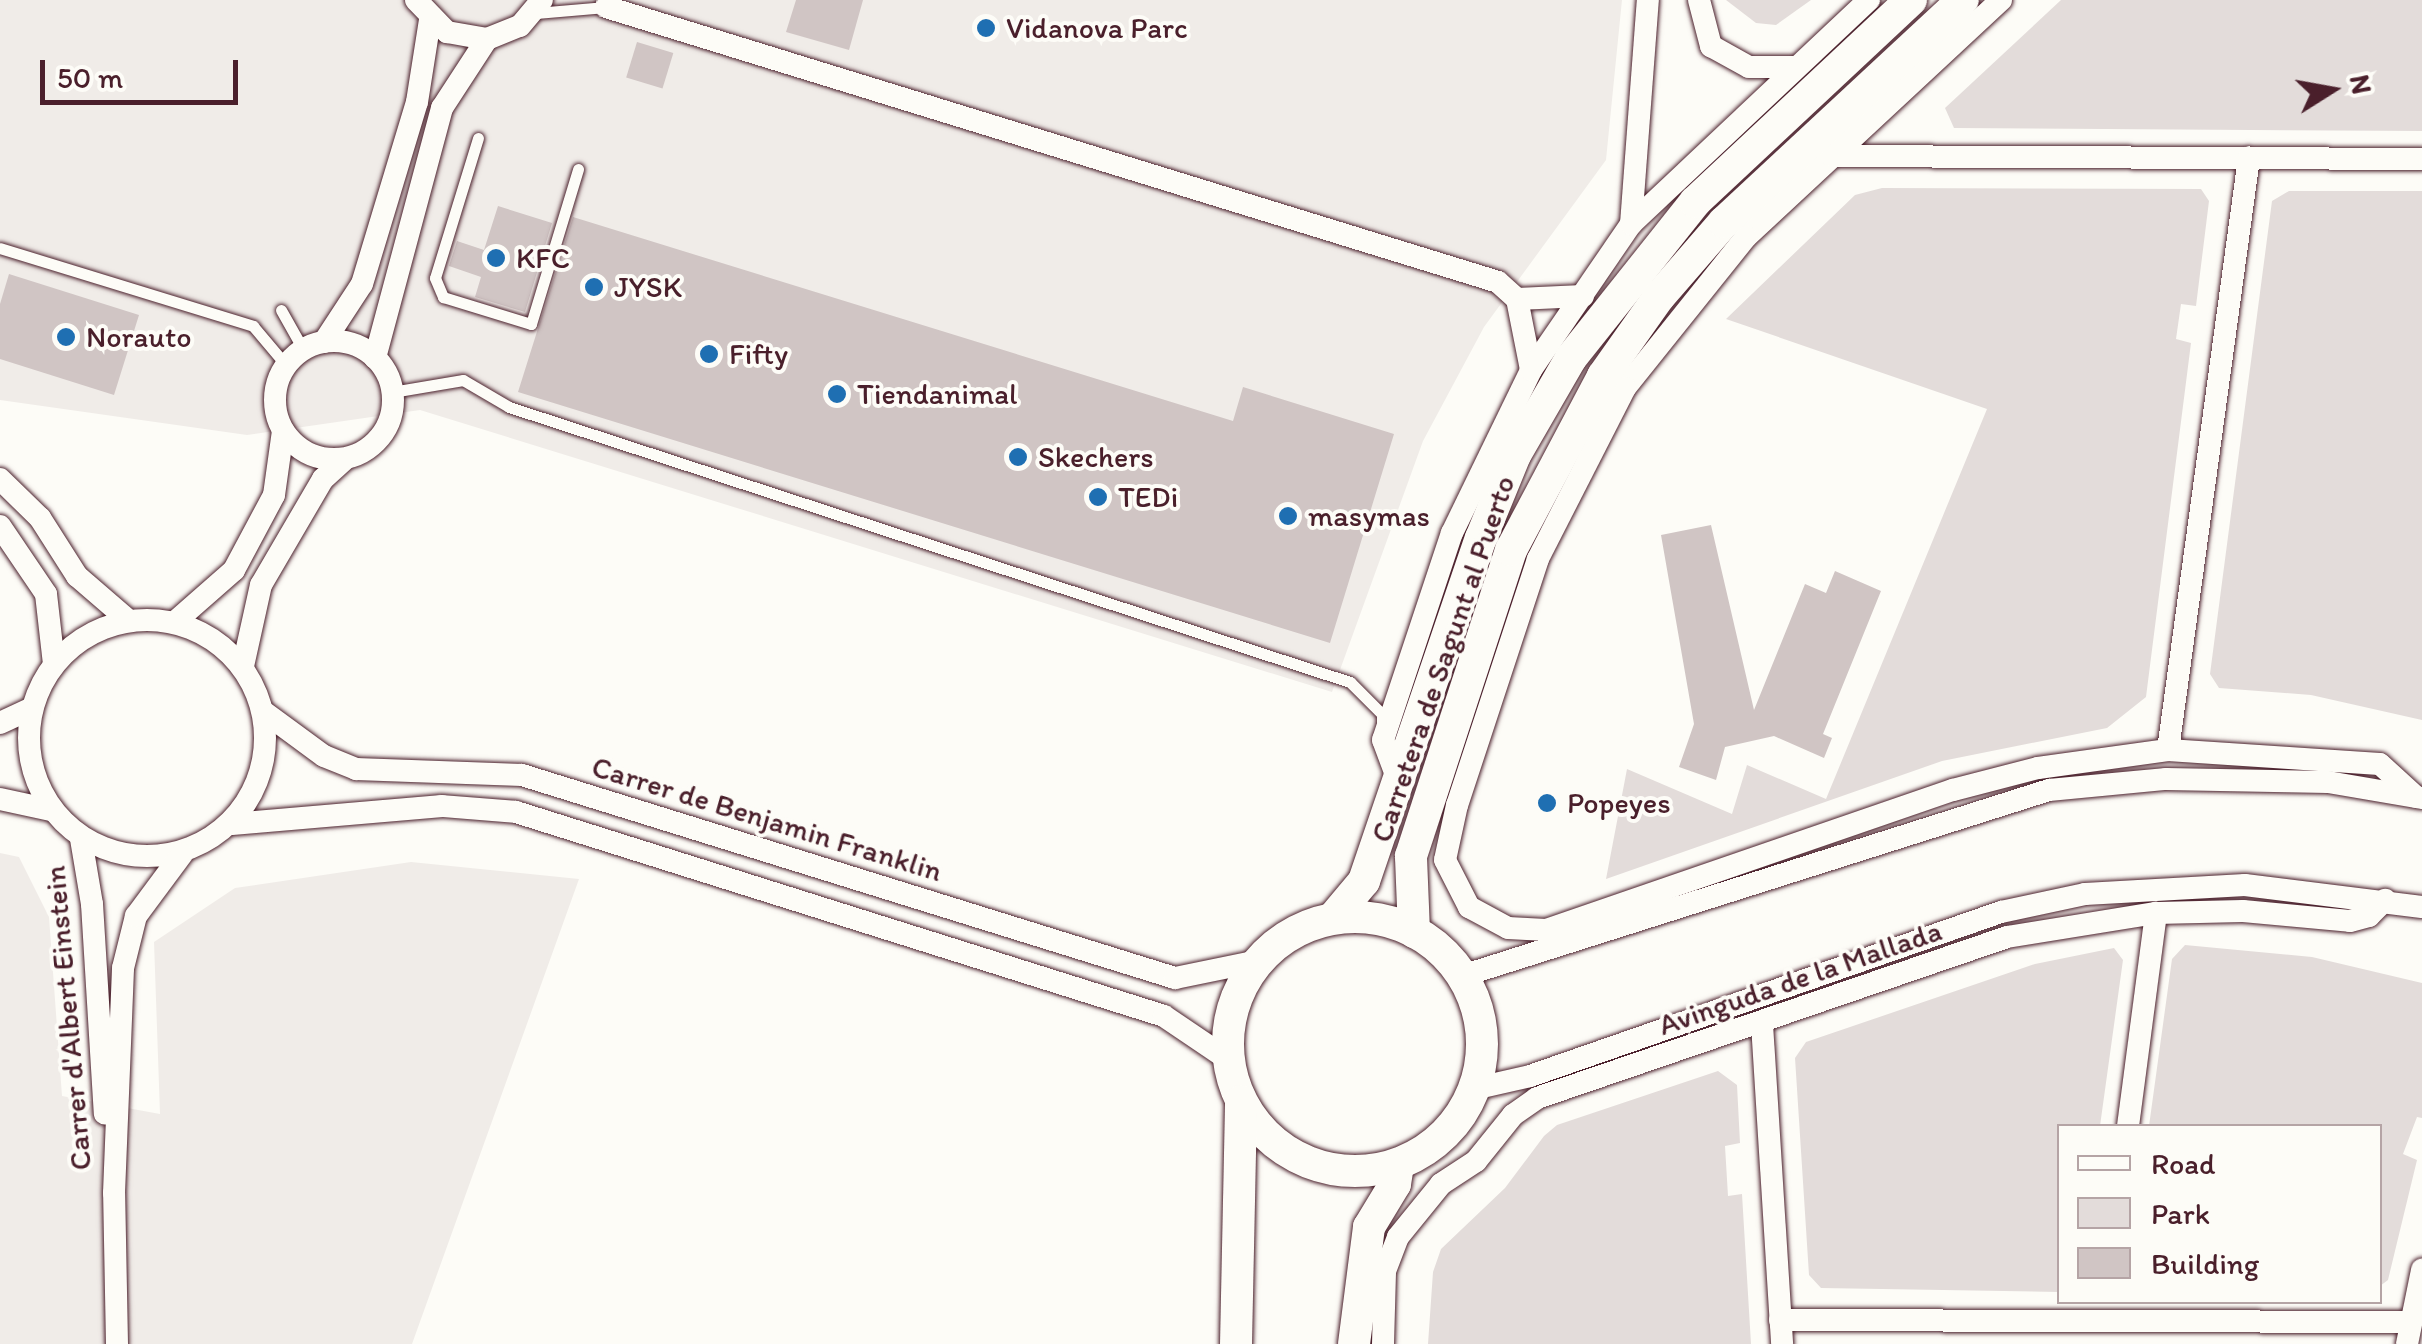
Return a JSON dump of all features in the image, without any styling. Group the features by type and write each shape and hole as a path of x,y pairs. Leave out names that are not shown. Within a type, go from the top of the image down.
{"street":[{"path":"416,0 430,20 466,39 486,39"},
{"path":"1631,224 1648,0"},
{"path":"1699,0 1711,46 1749,67 1796,67"},
{"path":"1399,783 1383,740 1452,532 1531,370 1631,224 1869,0"},
{"name":"Carretera de Sagunt al Puerto","path":"1333,918 1364,881 1482,538 1516,455 1572,358 1695,202 1912,0"},
{"name":"Carretera de Sagunt al Puerto","path":"1414,932 1411,856 1511,550 1603,376 1659,297 1724,222 1964,0"},
{"path":"2001,0 1746,237 1626,388 1538,558 1466,776 1445,860 1469,907 1508,928 1527,929 1598,912 1952,790 2038,768 2168,750 2380,764 2419,797"},
{"path":"601,3 1498,282 1517,299 1531,370"},
{"path":"375,358 442,108 486,39 537,7"},
{"path":"176,621 234,570 274,494 283,431 276,386 362,284 418,102 430,20"},
{"path":"1832,156 2422,159"},
{"path":"2168,750 2248,158"},
{"path":"1517,299 1582,296"},
{"path":"243,666 261,585 323,478 382,435 392,392 375,358 343,342 304,352"},
{"path":"283,431 321,458 345,459"},
{"path":"0,478 40,518 77,576 128,620"},
{"path":"0,526 46,594 54,664"},
{"path":"232,824 262,772 264,712 243,666 216,640 176,621 128,620 87,635 54,664 32,708 30,761 51,810 81,839 130,858 182,854 232,824 442,806 516,812 1164,1016 1229,1060"},
{"path":"0,723 32,708"},
{"name":"Carrer de Benjamin Franklin","path":"264,712 324,756 356,769 522,776 1175,978 1258,961"},
{"path":"1430,802 1466,776"},
{"path":"1462,976 1586,942 1964,812 2049,790 2184,780 2328,782 2419,797"},
{"path":"0,800 51,810"},
{"name":"Carrer d'Albert Einstein","path":"81,839 114,1193"},
{"name":"Carrer d'Albert Einstein","path":"117,1344 114,1193 122,968 136,916 182,854"},
{"name":"Avinguda de la Mallada","path":"1474,1089 1585,1057 2002,912 2085,894 2245,885 2422,907"},
{"name":"Avinguda de la Mallada","path":"1384,1344 1385,1271 1398,1237 1441,1184 1476,1161 1513,1115 1537,1098 1619,1074 2007,938 2156,913 2243,910 2350,921 2369,916 2385,900"},
{"path":"1586,942 1598,912"},
{"path":"2128,1124 2156,913"},
{"path":"1236,1344 1241,1101 1229,1060 1233,1008 1258,961 1292,934 1333,918 1374,918 1414,932 1462,976 1481,1032 1474,1089 1444,1135 1398,1164 1361,1172 1305,1161 1260,1129 1241,1101"},
{"path":"1762,1024 1782,1344"},
{"path":"1585,1057 1619,1074"},
{"path":"1375,1344 1355,1329 1370,1227 1395,1184 1398,1164"},
{"path":"1780,1320 2103,1311 2409,1333 2422,1270"}],"lane":[{"path":"537,7 601,3"},
{"path":"478,138 435,278 443,296 460,302 531,324 578,169"},
{"path":"0,248 253,326 304,352"},
{"path":"281,310 304,352"},
{"path":"392,392 463,380 509,408 1350,682 1382,714 1383,740"}],"shaded area":[{"name":"Vidanova Parc","path":"0,0 1622,0 1606,160 1484,327 1423,441 1332,692 420,410 247,435 0,400"},
{"path":"0,853 19,857 49,917 62,1096 160,1114 154,942 235,888 411,862 579,879 412,1344 0,1344"}],"green space":[{"path":"1726,0 1811,0 1776,25 1756,23"},
{"path":"2061,0 2422,0 2422,131 1954,128 1945,108"},
{"path":"1882,188 2201,189 2209,201 2196,306 2181,304 2176,339 2191,343 2146,697 2107,728 1942,761 1606,879 1627,769 1732,814 1747,765 1826,799 1987,409 1726,319 1855,195"},
{"path":"2289,191 2422,191 2422,720 2311,695 2219,688 2210,674 2272,201"},
{"path":"2185,945 2312,957 2422,983 2422,1118 2417,1117 2403,1154 2417,1160 2388,1280 2382,1284 2382,1124 2149,1124 2172,959"},
{"path":"2114,948 2123,960 2100,1124 2057,1124 2057,1292 1821,1288 1809,1275 1795,1058 1806,1042 2035,964"},
{"path":"1718,1071 1737,1085 1740,1143 1725,1146 1728,1196 1742,1194 1751,1344 1428,1344 1433,1272 1441,1249 1505,1188 1544,1136 1557,1125"}],"building":[{"path":"796,0 863,0 849,50 786,32"},
{"path":"637,42 673,53 663,88 626,77"},
{"name":"KFC","path":"498,206 552,223 525,312 475,297 481,277 449,266 457,241 484,250"},
{"path":"573,217 1233,421 1243,387 1394,434 1330,643 518,392"},
{"name":"Norauto","path":"9,274 139,315 114,395 0,359 0,304"},
{"path":"1711,525 1754,710 1805,584 1826,593 1835,571 1881,591 1823,734 1832,738 1824,758 1774,736 1725,747 1716,780 1679,767 1694,724 1661,535"}],"place":[{"name":"Vidanova Parc","path":"986,28"},
{"name":"KFC","path":"496,258"},
{"name":"JYSK","path":"594,287"},
{"name":"Norauto","path":"66,337"},
{"name":"Fifty","path":"709,354"},
{"name":"Tiendanimal","path":"837,394"},
{"name":"Skechers","path":"1018,457"},
{"name":"TEDi","path":"1098,497"},
{"name":"masymas","path":"1288,516"},
{"name":"Popeyes","path":"1547,803"}]}
